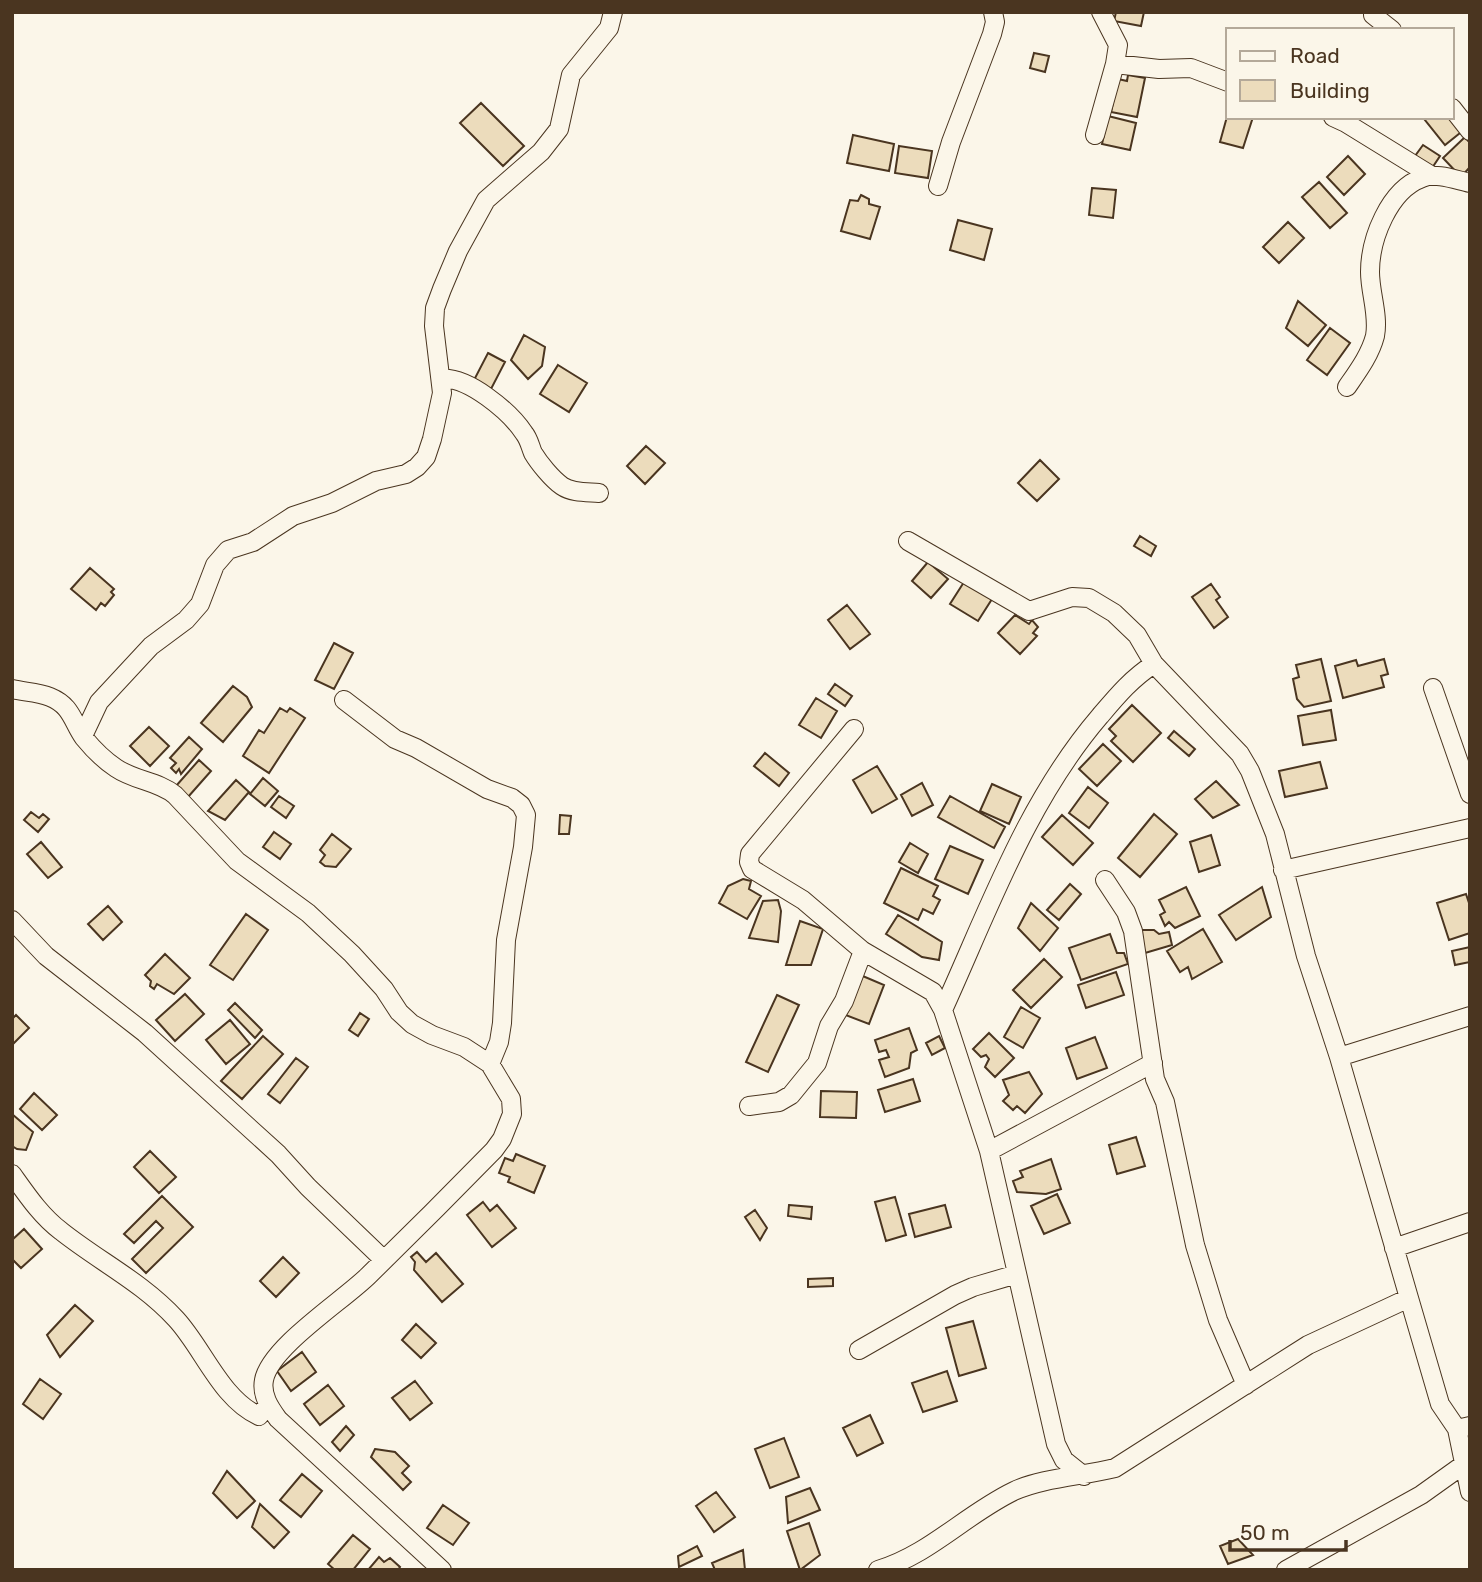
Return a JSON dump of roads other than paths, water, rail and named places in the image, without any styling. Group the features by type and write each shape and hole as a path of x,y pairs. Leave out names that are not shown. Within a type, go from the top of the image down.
{"street":[{"path":"83,736 99,702 151,646 179,626 200,604 215,565 228,550 253,542 293,516 332,503 376,481 406,474 426,457 442,393 434,326 435,308 458,251 486,201 551,141 559,129 571,75 609,28 613,12"},
{"path":"938,186 951,142 992,34 995,22 993,12"},
{"path":"1095,135 1118,45 1101,12"},
{"path":"1373,12 1373,15 1389,28"},
{"path":"1115,64 1159,69 1191,68 1226,81"},
{"path":"1454,111 1470,131"},
{"path":"1337,119 1432,176 1470,183"},
{"path":"1347,387 1361,368 1375,334 1371,257 1383,221 1403,190 1422,178 1432,176"},
{"path":"441,379 461,380 485,394 523,430 534,453 562,486 574,491 599,493"},
{"path":"908,541 1029,611 1072,597 1097,601 1138,635 1154,664 1240,754 1269,815 1306,956 1339,1057 1440,1404 1463,1428 1463,1465 1470,1492"},
{"path":"943,1010 1026,828 1065,760 1121,692 1140,673 1154,664"},
{"path":"1433,688 1470,794"},
{"path":"12,689 50,697 59,702 71,712 83,736 100,756 131,777 165,787 176,795 237,861 308,913 352,954 412,1024 432,1035 464,1046 490,1064 511,1100 512,1114 502,1139 409,1237 296,1337 275,1359 264,1379 263,1389 268,1405 278,1419 442,1570"},
{"path":"344,700 395,739 416,748 487,789 512,798 521,805 526,815 506,940 502,1023 499,1042 490,1064"},
{"path":"854,729 751,854 748,862 763,878 803,900 863,951 933,992 943,1010 989,1151 1056,1444 1057,1469 1048,1481"},
{"path":"1283,870 1470,828"},
{"path":"1105,880 1126,912 1133,931 1155,1079 1165,1102 1195,1245 1218,1320 1246,1385"},
{"path":"12,920 46,956 145,1033 278,1154 308,1187 384,1260"},
{"path":"749,1106 779,1102 790,1095 817,1063 829,1026 844,1001 863,951"},
{"path":"1339,1057 1470,1016"},
{"path":"989,1151 1153,1063"},
{"path":"12,1174 33,1204 62,1232 149,1292 188,1333 208,1367 239,1401 259,1416 268,1405"},
{"path":"1394,1248 1470,1222"},
{"path":"859,1350 956,1295 1017,1274"},
{"path":"878,1570 912,1557 1016,1490 1115,1468 1308,1345 1409,1298"},
{"path":"1056,1444 1065,1460 1084,1476"},
{"path":"1286,1570 1421,1495 1463,1465"}]}
